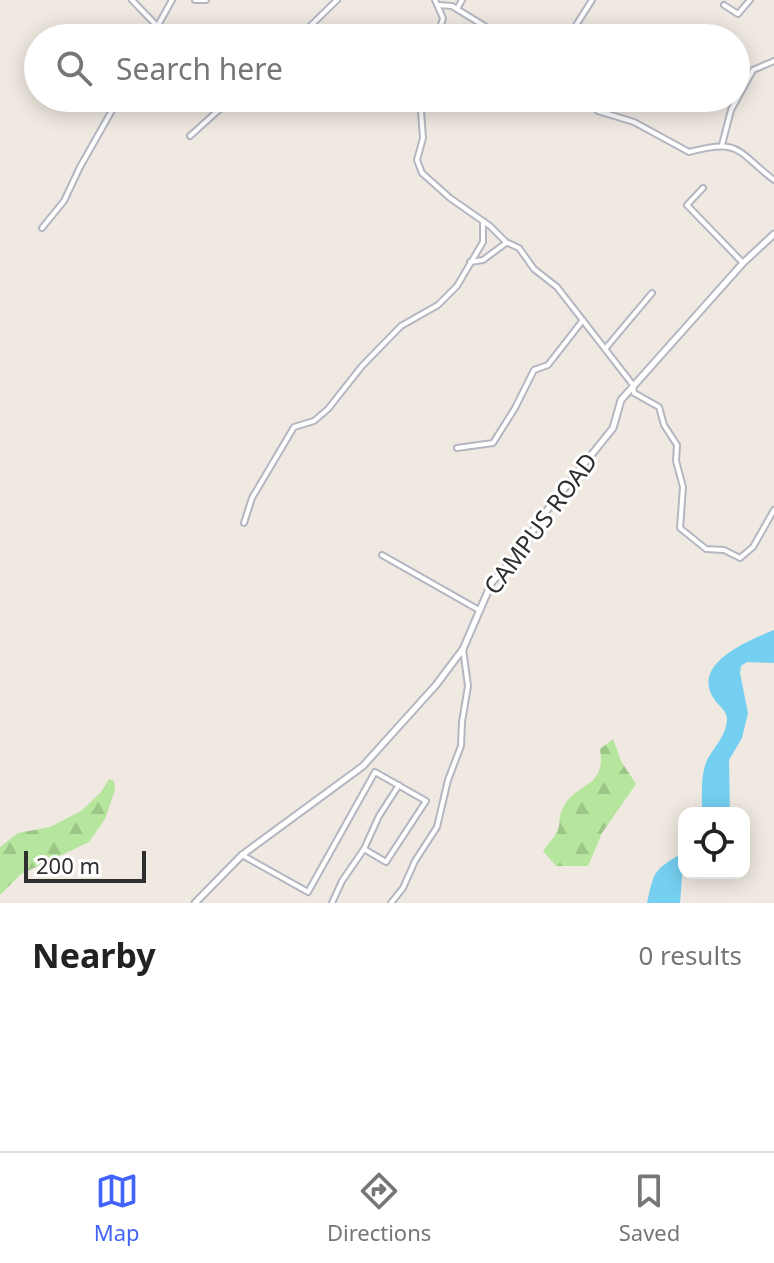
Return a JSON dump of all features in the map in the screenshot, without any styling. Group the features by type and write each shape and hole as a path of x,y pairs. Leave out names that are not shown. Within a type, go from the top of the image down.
{"street":[{"path":"132,0 155,24"},
{"path":"158,24 172,0"},
{"path":"195,0 206,0"},
{"path":"312,24 337,0"},
{"path":"457,9 462,0"},
{"path":"577,24 592,0"},
{"path":"724,5 738,14 750,0"},
{"path":"436,3 452,6 481,24"},
{"path":"436,3 443,18 441,24"},
{"path":"750,75 753,70 774,61"},
{"path":"42,228 64,201 111,112"},
{"path":"190,136 217,112"},
{"path":"421,112 423,138 417,160 422,173 508,243 519,248 534,269 557,287 633,385 634,393 659,407 664,425 677,445 676,461 683,487 679,523 687,536 706,549 724,550 740,558 753,547 774,510"},
{"path":"601,112 634,122 689,152 722,145 751,159 774,180"},
{"path":"722,145 730,112"},
{"path":"703,188 687,205 743,263"},
{"path":"244,523 252,498 294,427 314,421 328,409 362,366 401,326 438,305 457,286 483,242 483,221"},
{"name":"CAMPUS ROAD","path":"195,903 242,855 363,766 436,685 463,649 492,582 521,551 540,519 613,428 621,400 743,263 774,234"},
{"path":"470,262 483,260 508,243"},
{"path":"605,349 652,293"},
{"path":"457,448 493,443 534,370 548,365 583,320"},
{"path":"382,555 479,610"},
{"path":"391,903 403,888 415,861 437,827 448,780 461,746 468,686 463,649"},
{"path":"242,855 308,892 375,772 426,801 386,862 364,849"},
{"path":"332,903 399,785"}],"green space":[{"path":"613,739 621,761 636,784 602,833 588,866 556,866 543,851 558,830 561,812 567,801 594,779 601,762 600,749"},
{"path":"109,779 114,781 115,790 105,819 89,842 21,874 0,895 0,847 18,833 50,827 81,811 101,792"}],"water":[{"path":"774,630 774,663 747,662 741,666 748,713 742,738 729,760 730,807 702,807 705,764 723,735 727,721 709,686 710,674 726,655"},
{"path":"678,856 678,879 682,879 680,903 647,903 657,872"}]}
